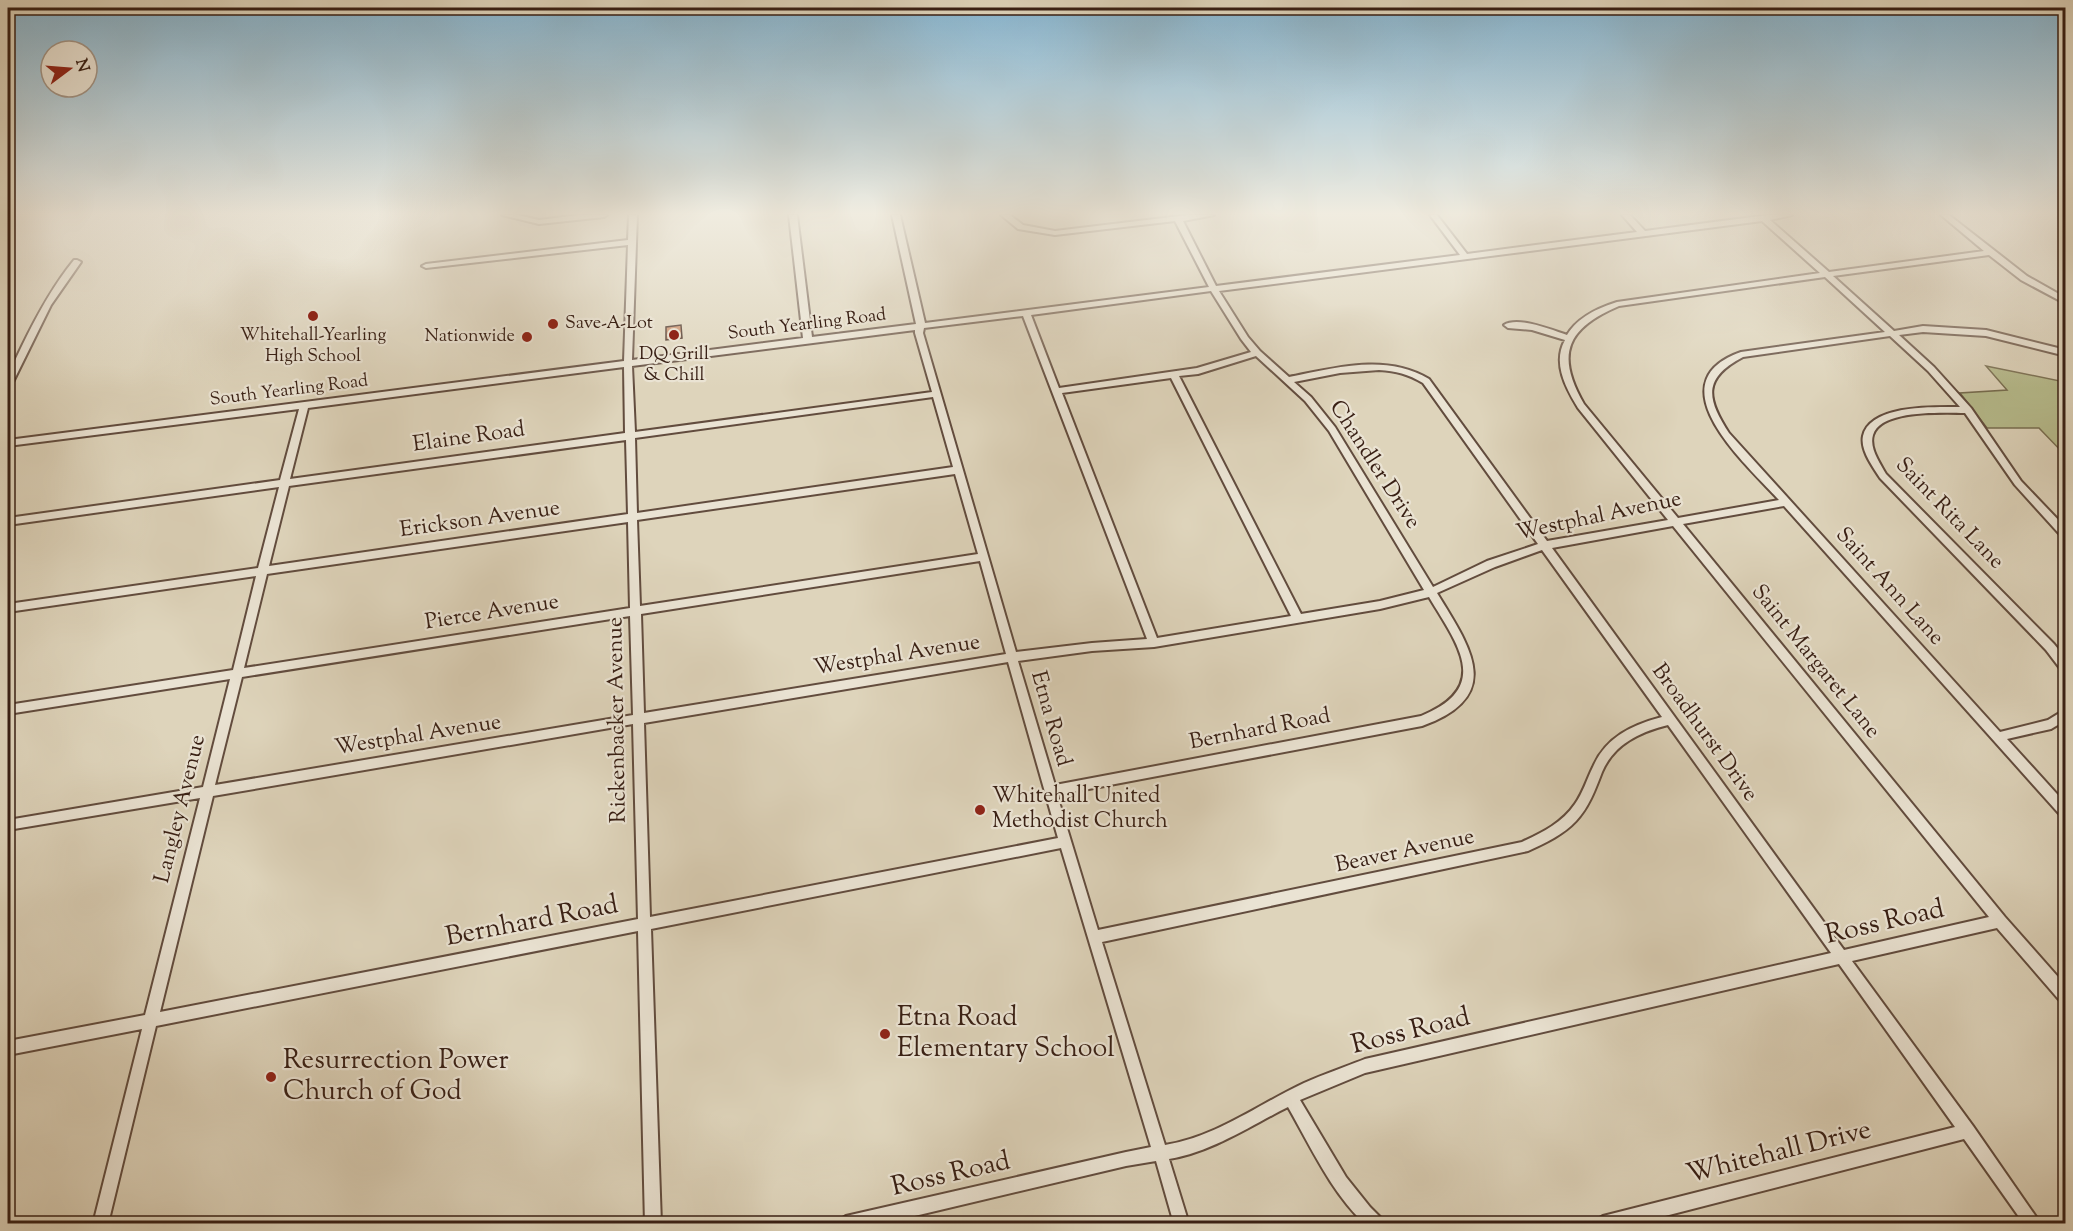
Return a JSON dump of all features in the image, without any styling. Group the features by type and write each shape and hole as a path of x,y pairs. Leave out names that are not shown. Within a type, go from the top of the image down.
{"street":[{"path":"8,384 47,304 68,272"},
{"name":"Rickenbacker Avenue","path":"631,272 628,364 653,1224"},
{"path":"800,272 808,341"},
{"name":"Etna Road","path":"909,272 921,327 919,333 1011,657 1182,1224"},
{"name":"Chandler Drive","path":"1205,272 1234,324 1257,353 1308,399 1332,429 1467,653 1469,676 1466,688"},
{"name":"South Yearling Road","path":"8,443 1344,272"},
{"path":"1825,272 1931,369 1968,410 2018,483 2066,535"},
{"path":"1508,325 1533,327 1568,338 1585,319 1617,304 1846,272"},
{"path":"2018,272 2066,302"},
{"path":"1026,313 1154,643"},
{"path":"1891,332 1923,329 1964,330 2011,338 2066,353"},
{"name":"Saint Ann Lane","path":"1891,332 1748,354 1728,361 1710,377 1708,404 1714,418 1726,435 2066,813"},
{"name":"Saint Margaret Lane","path":"1568,338 1563,363 1573,395 2000,921 2066,997"},
{"path":"1057,391 1174,375 1208,368 1257,353"},
{"name":"Broadhurst Drive","path":"1288,380 1387,366 1401,368 1420,377 1431,388 2034,1224"},
{"path":"1174,375 1298,619"},
{"name":"Elaine Road","path":"8,521 937,394"},
{"name":"Langley Avenue","path":"100,1224 304,405"},
{"name":"Saint Rita Lane","path":"1968,410 1913,410 1886,416 1878,420 1870,430 1867,444 1870,455 1883,476 2050,647 2066,668"},
{"name":"Erickson Avenue","path":"8,608 958,470"},
{"name":"Westphal Avenue","path":"8,825 1011,657 1092,647 1154,643 1380,605 1431,592 1491,564 1545,545 1785,502"},
{"name":"Pierce Avenue","path":"8,710 983,557"},
{"name":"Bernhard Road","path":"1050,791 1422,721 1450,709 1460,699 1466,688"},
{"path":"1998,737 2052,724 2066,713"},
{"name":"Beaver Avenue","path":"1094,937 1524,847 1558,829 1574,815 1589,791 1600,764 1621,738 1637,730 1671,720"},
{"name":"Bernhard Road","path":"8,1048 1065,842"},
{"name":"Ross Road","path":"846,1224 1160,1152 1180,1150 1211,1139 1334,1077 1365,1066 2000,921"},
{"path":"1291,1098 1349,1194 1367,1216 1377,1224"},
{"name":"Whitehall Drive","path":"1603,1224 1968,1131"}],"green space":[{"path":"1986,366 2065,382 2065,455 2039,428 1987,428 1960,393 2007,390"}],"building":[{"name":"DQ Grill & Chill","path":"681,325 682,338 666,340 666,327"}],"place":[{"name":"Whitehall-Yearling High School","path":"313,316"},
{"name":"Save-A-Lot","path":"553,324"},
{"name":"DQ Grill & Chill","path":"674,335"},
{"name":"Nationwide","path":"527,337"},
{"name":"Whitehall United Methodist Church","path":"980,810"},
{"name":"Etna Road Elementary School","path":"885,1034"},
{"name":"Resurrection Power Church of God","path":"271,1077"}]}
